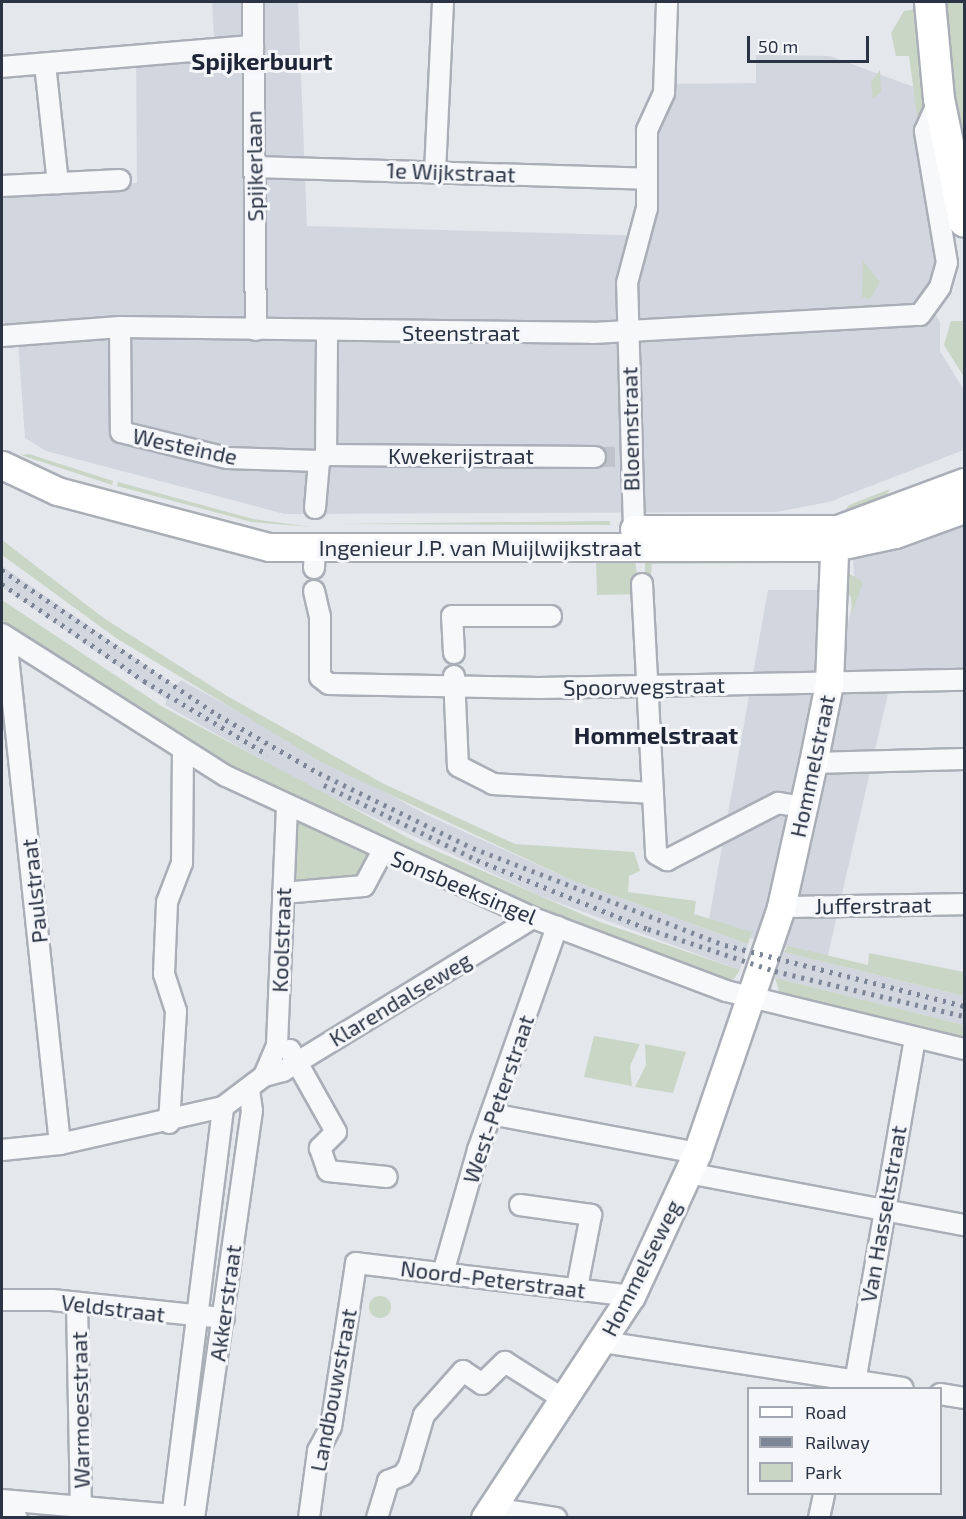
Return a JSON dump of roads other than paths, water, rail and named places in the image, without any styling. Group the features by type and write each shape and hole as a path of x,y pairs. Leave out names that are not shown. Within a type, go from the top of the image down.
{"main road":[{"path":"930,2 939,99 964,221"},
{"name":"Ingenieur J.P. van Muijlwijkstraat","path":"2,465 57,491 241,542 315,557 834,539 895,534 964,509"},
{"name":"Ingenieur J.P. van Muijlwijkstraat","path":"634,529 834,539 964,482"},
{"name":"Hommelstraat","path":"749,994 781,908 829,684 834,539"},
{"name":"Hommelseweg","path":"489,1513 631,1296 692,1163 749,994"}],"street":[{"name":"Spijkerlaan","path":"253,2 256,330"},
{"path":"435,172 443,2"},
{"name":"Bloemstraat","path":"634,529 614,457 629,330 629,262 646,208 647,130 664,93 667,2"},
{"path":"2,67 253,46"},
{"path":"45,64 58,183"},
{"name":"Steenstraat","path":"2,336 120,327 327,333 629,330 920,315 940,287 947,263 926,131 939,99"},
{"name":"1e Wijkstraat","path":"254,166 647,179"},
{"path":"2,186 120,180"},
{"name":"Westeinde","path":"120,327 121,432 227,458 323,458"},
{"path":"315,508 323,458 327,333"},
{"name":"Kwekerijstraat","path":"323,458 614,457"},
{"name":"Spoorwegstraat","path":"314,591 323,682 455,681 648,685 829,684 964,680"},
{"path":"643,591 656,854 667,860 778,803 804,807"},
{"path":"454,653 453,616 551,616"},
{"name":"Sonsbeeksingel","path":"4,635 183,752 287,807 382,852 533,918 749,994 915,1039 964,1049"},
{"name":"Paulstraat","path":"4,635 60,1144"},
{"path":"455,681 459,766 493,784 652,793"},
{"path":"169,1122 176,1011 164,974 167,902 182,863 183,752"},
{"path":"813,763 964,759"},
{"name":"Koolstraat","path":"277,1045 287,807"},
{"path":"283,893 364,886 382,852"},
{"name":"Jufferstraat","path":"781,908 964,904"},
{"name":"Klarendalseweg","path":"2,1150 60,1144 169,1122 223,1107 264,1076 297,1062 533,918"},
{"name":"West-Peterstraat","path":"443,1273 491,1114 557,927"},
{"name":"Van Hasseltstraat","path":"854,1385 883,1209 915,1039"},
{"path":"277,1045 290,1050 336,1132 320,1148 328,1172 387,1177"},
{"name":"Klarendalseweg","path":"264,1076 277,1045"},
{"name":"Akkerstraat","path":"182,1516 224,1318 252,1110 249,1089"},
{"name":"Akkerstraat","path":"182,1516 194,1319 223,1107"},
{"path":"491,1114 883,1209 964,1225"},
{"path":"520,1204 591,1215 577,1288"},
{"name":"Noord-Peterstraat","path":"356,1263 631,1296"},
{"name":"Landbouwstraat","path":"309,1518 318,1451 331,1426 356,1263"},
{"name":"Veldstraat","path":"2,1300 77,1303 194,1319 224,1318"},
{"name":"Warmoesstraat","path":"77,1303 82,1512"},
{"path":"603,1342 854,1385 878,1387"},
{"path":"377,1518 388,1481 409,1466 424,1415 463,1371 482,1384 505,1362 565,1400"},
{"path":"942,1395 964,1398"},
{"path":"819,1518 824,1495"},
{"path":"2,1500 82,1512 182,1516"},
{"path":"489,1513 556,1518"},
{"path":"2,1516 17,1518"}],"tunnel":[{"path":"595,457 615,457"}],"railway":[{"path":"2,570 218,715 319,773 473,848 725,945 964,1006"},
{"path":"2,584 144,681 268,755"},
{"path":"324,785 477,860 648,929 775,971 964,1016"}],"district":[{"name":"Spijkerbuurt","path":"262,61"},
{"name":"Hommelstraat","path":"656,735"}]}
